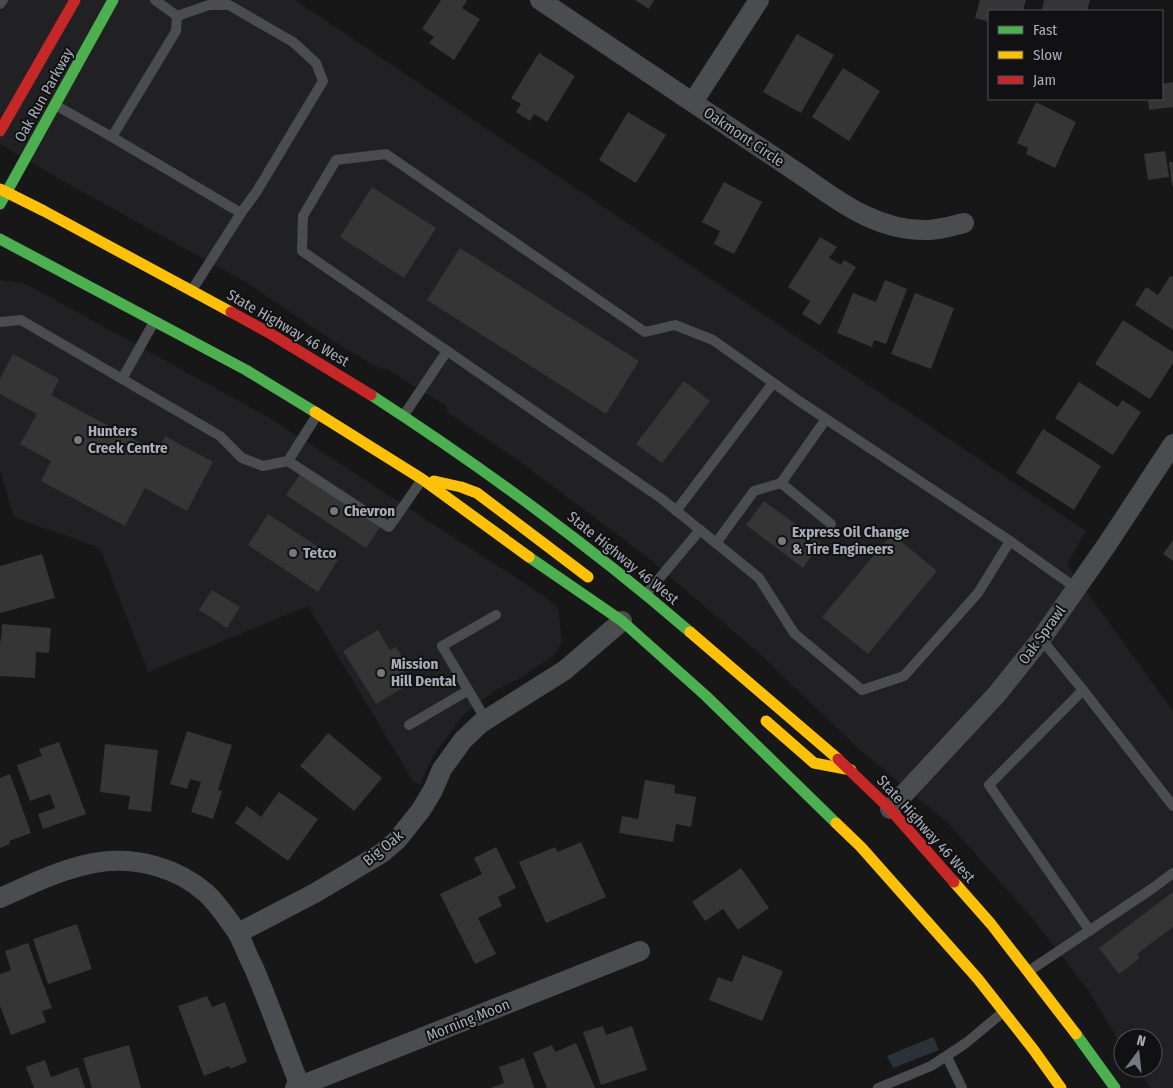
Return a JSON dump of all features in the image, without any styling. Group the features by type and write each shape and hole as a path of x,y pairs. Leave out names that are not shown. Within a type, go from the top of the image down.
{"main road":[{"name":"Oak Run Parkway","path":"0,131 75,0"},
{"name":"Oak Run Parkway","path":"0,204 3,191 56,106 113,0"},
{"name":"State Highway 46 West","path":"3,191 44,211 271,334 360,388 404,416 516,494 585,545 646,594 852,771 890,808 991,924 1089,1052 1114,1088"},
{"path":"0,239 246,370 422,479 557,577 628,616 706,696 861,847 978,979 1061,1088"},
{"path":"422,479 461,487 477,493 595,582"},
{"path":"629,597 646,594"},
{"path":"756,711 814,763 852,771"}],"street":[{"name":"Oakmont Circle","path":"540,0 856,212 904,229 930,230 964,223"},
{"path":"693,102 759,0"},
{"name":"Oak Sprawl","path":"890,808 997,694 1042,639 1108,544 1173,444"},
{"name":"Big Oak","path":"238,932 315,893 382,853 397,840 421,810 433,790 442,769 464,740 486,720 565,670 628,616"},
{"path":"0,898 72,868 100,862 125,860 147,863 169,870 206,893 238,932 260,984 297,1087"},
{"name":"Morning Moon","path":"297,1087 640,951"}],"lane":[{"path":"0,4 2,0"},
{"path":"154,0 177,16"},
{"path":"177,16 209,5 228,5 294,42 316,63 323,81 257,191 192,291"},
{"path":"112,137 176,31 177,16"},
{"path":"56,106 241,213"},
{"path":"1010,541 978,593 904,676 862,690 794,633 759,578 662,499 302,251 303,216 336,160 386,154 645,332 675,325 713,340 773,383 1010,541 1076,588"},
{"path":"0,322 21,320 220,436 242,458 263,466 288,461 390,527 422,479"},
{"path":"122,379 155,321"},
{"path":"404,416 447,351"},
{"path":"676,510 773,383"},
{"path":"288,461 318,414"},
{"path":"716,544 754,491 781,483 826,419"},
{"path":"781,483 831,524"},
{"path":"646,594 700,530"},
{"path":"486,720 467,691 442,646 496,615"},
{"path":"1042,639 1173,806"},
{"path":"1083,690 989,785 1090,931"},
{"path":"409,725 467,691"},
{"path":"1028,971 1090,931 1173,872"},
{"path":"878,1088 915,1074 947,1057 1003,1013"},
{"path":"947,1057 962,1088"}],"shaded area":[{"path":"0,0 295,0 1086,531 1067,565 1173,711 1173,1088 1151,1088 1144,1078 1163,1078 1163,1028 1113,1028 1113,1032 1089,991 1038,925 949,824 858,748 752,647 646,556 518,460 448,413 445,405 388,370 378,368 330,339 247,283 0,144"},
{"path":"0,280 26,284 268,417 544,596 558,608 562,643 554,655 520,678 496,690 465,713 438,749 420,784 413,781 308,606 148,672 100,548 14,517 0,470"},
{"path":"933,1037 939,1050 893,1068 887,1056"}],"building":[{"path":"441,0 465,0 467,1 462,8 480,19 454,60 429,43 434,37 422,29"},
{"path":"635,0 654,0 649,9"},
{"path":"980,0 1026,0 1023,10 988,10 988,22 975,18"},
{"path":"1044,0 1090,0 1087,10 1042,10"},
{"path":"797,34 834,55 801,113 763,92"},
{"path":"539,53 575,76 547,122 534,114 530,121 516,112 521,104 511,98"},
{"path":"843,68 880,91 849,141 812,117"},
{"path":"1173,82 1173,107 1149,110 1148,100 1163,100 1163,84"},
{"path":"1036,102 1076,122 1055,168 1026,154 1028,148 1017,143"},
{"path":"628,112 666,135 636,183 599,160"},
{"path":"1165,151 1169,177 1148,180 1144,154"},
{"path":"1169,162 1173,162 1173,186 1172,186"},
{"path":"724,182 762,202 734,254 714,244 720,231 702,222"},
{"path":"372,187 436,228 404,278 340,237"},
{"path":"820,237 837,247 829,258 841,265 844,260 856,267 820,325 802,314 810,301 788,287"},
{"path":"460,248 639,361 606,414 427,300"},
{"path":"1170,276 1173,277 1173,330 1135,305 1146,287 1158,295"},
{"path":"885,280 907,289 886,344 874,340 872,347 837,333 853,293 876,302"},
{"path":"915,293 954,308 931,369 891,354"},
{"path":"1123,320 1173,352 1173,363 1150,399 1095,364"},
{"name":"Hunters Creek Centre","path":"13,354 59,379 51,395 157,452 165,436 213,462 187,511 145,488 125,526 41,481 51,461 20,444 37,414 0,394 0,379"},
{"path":"684,381 710,401 662,463 636,444"},
{"path":"1079,382 1118,407 1122,400 1141,412 1113,455 1055,418"},
{"path":"1043,429 1101,466 1074,510 1016,473"},
{"name":"Chevron","path":"301,473 381,526 366,548 286,495"},
{"path":"764,501 821,543 803,568 746,525"},
{"name":"Tetco","path":"268,514 338,560 318,592 248,545"},
{"path":"892,534 937,571 868,654 822,617"},
{"path":"1173,540 1173,561 1163,554"},
{"path":"42,554 55,598 0,613 0,566"},
{"path":"212,590 240,607 227,628 199,610"},
{"path":"2,624 51,628 49,653 36,652 35,678 0,676"},
{"name":"Mission Hill Dental","path":"378,630 390,650 396,647 404,660 399,663 411,683 376,704 343,651"},
{"path":"187,731 232,745 218,790 222,791 213,819 191,812 201,782 190,779 187,789 170,784"},
{"path":"328,733 382,778 354,811 300,766"},
{"path":"59,742 86,814 43,829 38,814 55,808 50,794 30,801 17,765 42,756 39,749"},
{"path":"105,744 158,750 151,812 128,809 130,796 100,792"},
{"path":"10,774 31,833 9,841 10,844 0,848 0,778"},
{"path":"645,780 675,785 674,793 696,797 691,827 676,824 673,842 619,833 622,816 638,819"},
{"path":"279,792 318,819 288,861 235,823 247,806 261,817"},
{"path":"581,842 606,897 546,923 519,862 555,847 558,852"},
{"path":"496,847 516,888 498,897 502,906 478,918 496,954 475,964 440,894 482,874 474,858"},
{"path":"741,868 769,908 738,930 723,909 705,921 692,902"},
{"path":"1173,892 1173,927 1137,954 1140,958 1119,974 1099,948"},
{"path":"77,924 92,969 48,984 33,939"},
{"path":"28,943 52,1008 42,1011 46,1022 11,1035 0,1006 0,974 11,970 5,951"},
{"path":"743,955 783,971 762,1021 709,1000 718,977 732,982"},
{"path":"207,996 212,1007 225,1002 247,1062 230,1069 229,1066 204,1076 178,1006"},
{"path":"603,1026 606,1035 632,1026 647,1070 601,1085 583,1032"},
{"path":"576,1043 595,1088 547,1088 533,1053 552,1045 555,1052"},
{"path":"129,1045 141,1088 92,1088 83,1058"},
{"path":"524,1058 534,1088 491,1088 504,1083 499,1067"},
{"path":"45,1060 51,1077 78,1067 85,1088 34,1088 26,1067"}],"traffic: fast":[{"path":"0,204 113,0"},
{"path":"0,239 246,370 315,412"},
{"path":"371,395 453,450 534,508 613,568 690,632"},
{"path":"529,557 622,621 706,696 836,823"},
{"path":"1076,1034 1115,1088"}],"traffic: slow":[{"path":"0,189 231,312"},
{"path":"315,412 422,479 529,557"},
{"path":"434,481 477,493 588,577"},
{"path":"690,632 838,759"},
{"path":"766,721 814,763 851,770"},
{"path":"836,823 861,847 978,979 1061,1088"},
{"path":"954,882 991,924 1076,1034"}],"traffic: jam":[{"path":"0,131 75,0"},
{"path":"231,312 371,395"},
{"path":"838,759 890,809 954,882"}],"place":[{"name":"Hunters Creek Centre","path":"78,440"},
{"name":"Chevron","path":"334,511"},
{"name":"Express Oil Change & Tire Engineers","path":"782,541"},
{"name":"Tetco","path":"293,553"},
{"name":"Mission Hill Dental","path":"381,673"}]}
